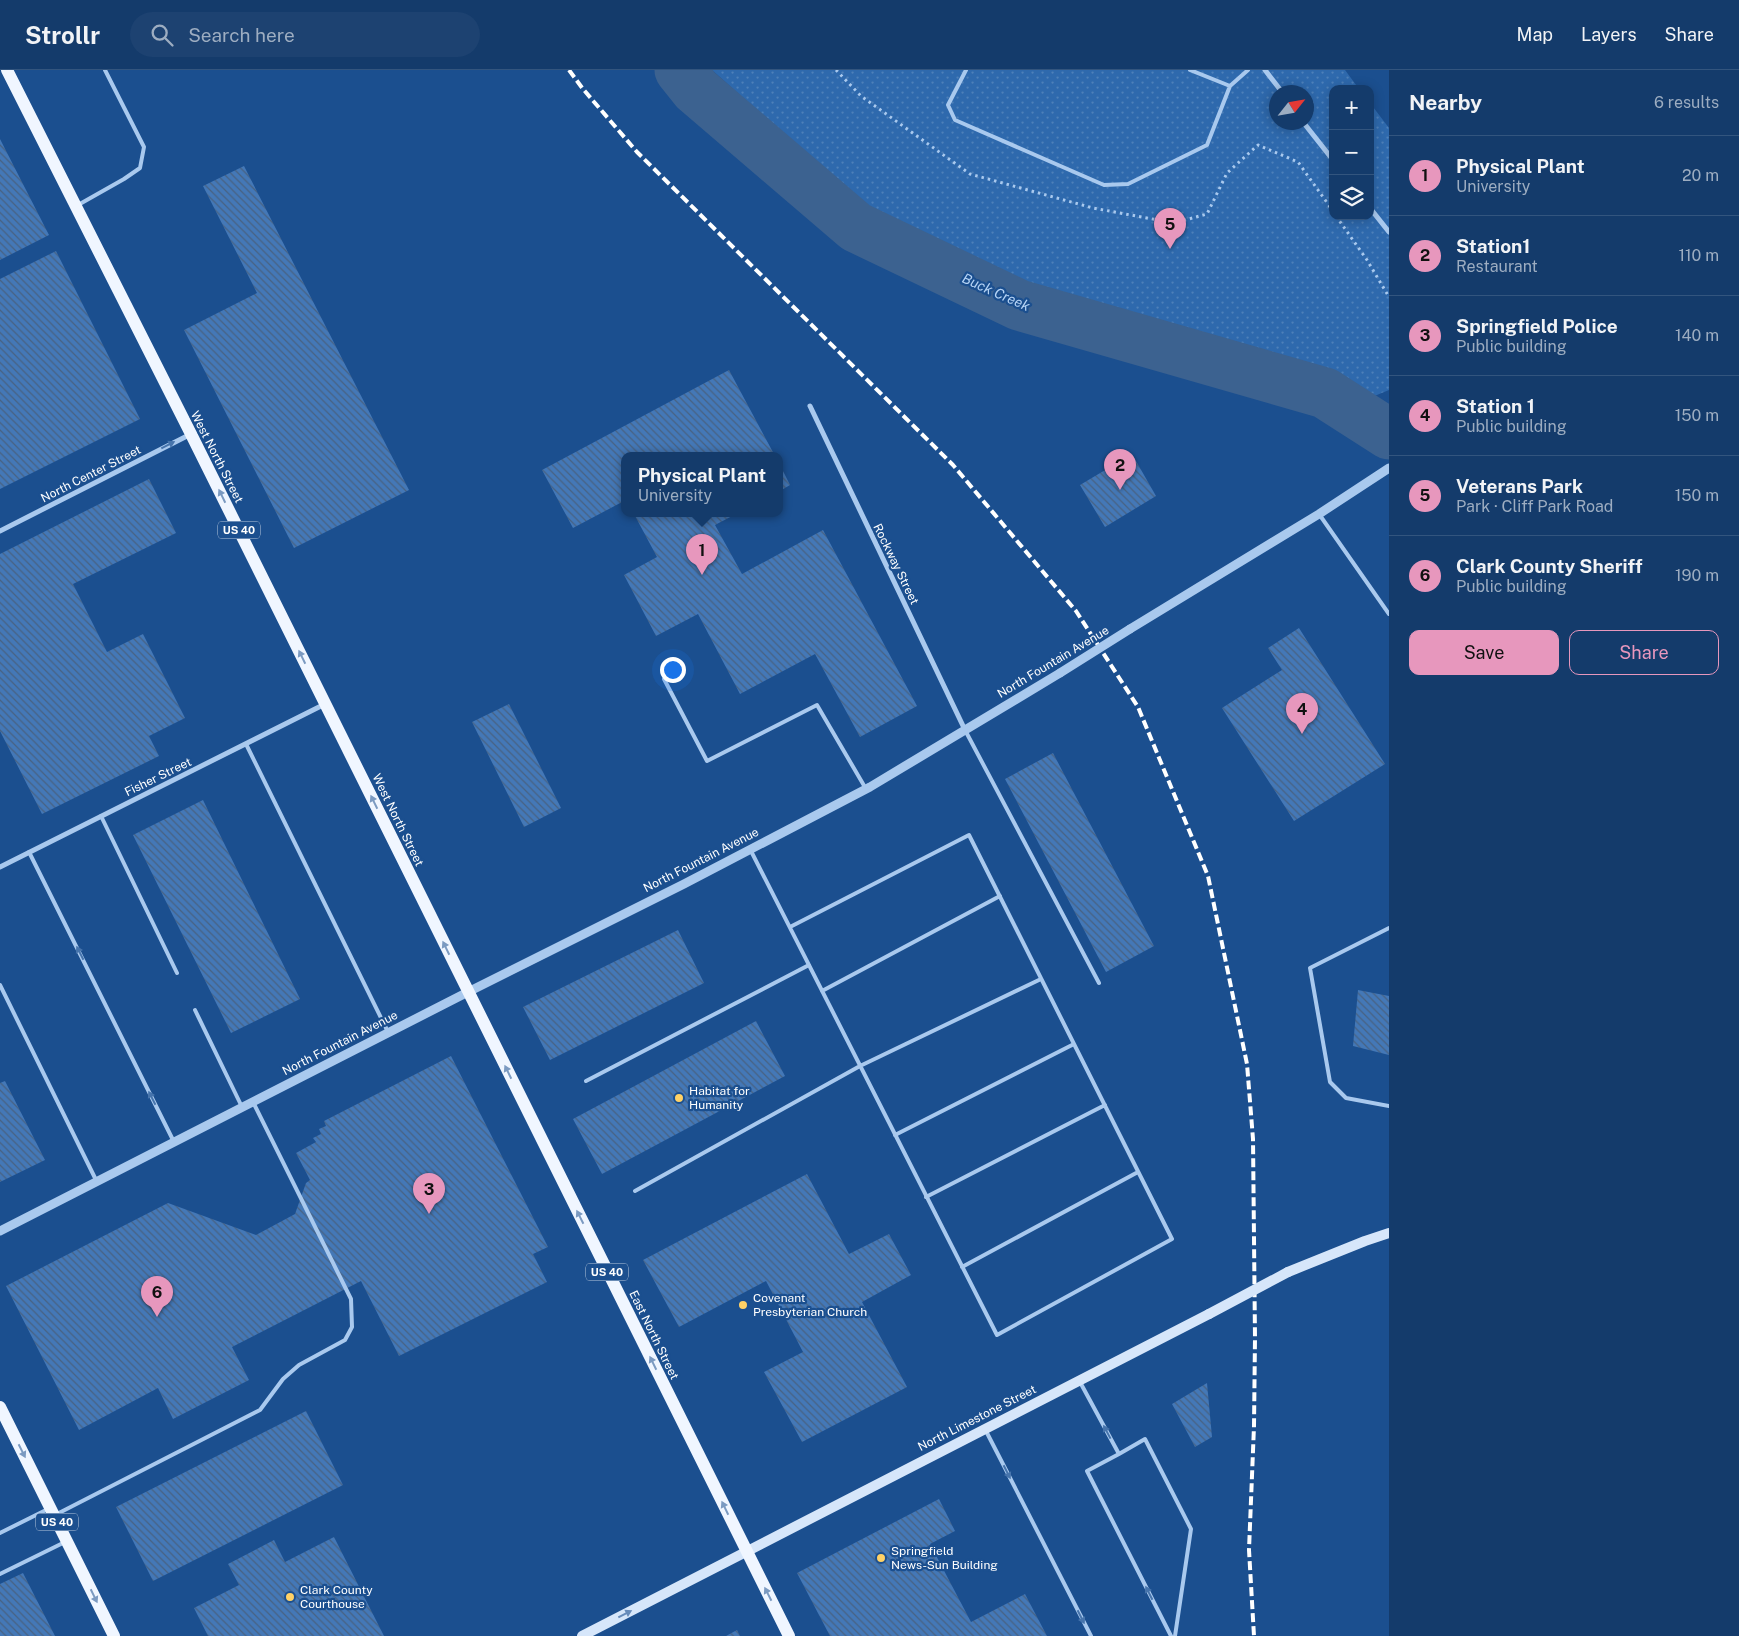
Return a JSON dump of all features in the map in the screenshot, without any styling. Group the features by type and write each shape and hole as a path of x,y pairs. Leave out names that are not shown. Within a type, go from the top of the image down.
{"main road":[{"name":"West North Street","path":"6,70 191,434 468,992"},
{"name":"East North Street","path":"468,992 789,1636"},
{"name":"North Limestone Street","path":"582,1636 1288,1272 1389,1233"},
{"name":"US 40","path":"0,1407 114,1636"}],"street":[{"path":"1266,70 1277,85"},
{"path":"1309,130 1329,155"},
{"path":"1374,213 1389,232"},
{"name":"Rockway Street","path":"810,406 965,730"},
{"name":"North Center Street","path":"0,531 191,434"},
{"name":"North Fountain Avenue","path":"0,1231 866,789 1060,673 1319,514 1389,468"},
{"name":"Fisher Street","path":"0,867 325,704"}],"lane":[{"path":"75,207 140,168 144,147 105,70"},
{"path":"966,70 948,105 955,120 1104,185 1128,184 1207,145 1230,86 1248,70"},
{"path":"1190,70 1230,86"},
{"path":"1319,514 1389,614"},
{"path":"664,679 707,761 817,705 866,789"},
{"path":"965,730 1099,983"},
{"path":"246,744 388,1032"},
{"path":"101,816 177,973"},
{"path":"750,849 997,1335 1172,1239 969,834 790,926"},
{"path":"29,852 174,1142"},
{"path":"822,991 1000,896"},
{"path":"1389,928 1310,968 1330,1082 1346,1098 1389,1106"},
{"path":"586,1081 809,965"},
{"path":"635,1192 860,1066 1041,979"},
{"path":"0,985 96,1182"},
{"path":"195,1010 242,1107"},
{"path":"895,1135 1074,1044"},
{"path":"0,1533 52,1512 260,1410 283,1378 299,1365 345,1340 352,1327 351,1299 253,1102"},
{"path":"926,1197 1105,1105"},
{"path":"962,1266 1138,1172"},
{"path":"1079,1380 1119,1454"},
{"path":"985,1429 1091,1636"},
{"path":"1171,1636 1087,1471 1146,1439 1191,1529 1175,1636"},
{"path":"0,1574 66,1541"}],"path":[{"path":"1339,220 1367,260 1389,297"}],"shaded area":[{"path":"712,70 1345,70 1356,85 1329,85 1329,220 1374,220 1374,108 1389,128 1389,390 1372,397 1296,359 1025,281 874,215"}],"building":[{"path":"0,139 49,235 0,260"},
{"path":"244,166 409,490 294,548 184,330 257,293 203,186"},
{"path":"56,251 140,419 0,489 0,279"},
{"path":"729,370 773,452 621,452 621,503 573,528 542,470"},
{"path":"1132,454 1156,496 1105,527 1080,485"},
{"path":"783,471 790,485 783,489"},
{"path":"149,479 176,533 73,584 107,652 143,634 185,718 149,736 159,756 42,814 0,731 0,554"},
{"path":"636,517 730,517 715,525 742,574 823,530 917,706 860,737 815,654 740,694 698,614 656,636 624,575 657,557"},
{"path":"1299,628 1385,764 1294,821 1222,708 1282,670 1268,648"},
{"path":"509,704 561,808 524,827 472,722"},
{"path":"1053,753 1154,946 1106,972 1005,779"},
{"path":"203,800 300,999 231,1033 133,835"},
{"path":"678,930 704,983 550,1060 523,1007"},
{"path":"1358,990 1389,996 1389,1055 1353,1046"},
{"name":"Habitat for Humanity","path":"756,1021 785,1076 602,1174 573,1119"},
{"path":"451,1056 548,1247 533,1254 547,1282 399,1356 361,1281 232,1347 249,1380 173,1419 158,1388 79,1430 6,1286 168,1203 256,1235 295,1214 306,1183 310,1180 296,1153 316,1142 313,1138 321,1134 319,1129 326,1126 324,1121"},
{"path":"5,1081 45,1160 0,1182 0,1083"},
{"path":"807,1174 849,1254 889,1234 911,1275 862,1302 907,1387 802,1442 764,1372 803,1352 766,1281 679,1327 643,1260"},
{"path":"1207,1383 1212,1437 1195,1447 1172,1404"},
{"path":"306,1411 343,1485 153,1581 116,1507"},
{"name":"Springfield News-Sun Building","path":"939,1499 955,1531 930,1544 971,1622 1025,1594 1047,1636 830,1636 797,1573"},
{"name":"Clark County Courthouse","path":"334,1537 384,1636 208,1636 194,1608 239,1585 228,1564 274,1540 285,1562"},
{"path":"23,1573 55,1636 0,1636 0,1584"},
{"path":"737,1630 740,1636 726,1636"}],"waterway":[{"name":"Buck Creek","path":"680,70 696,90 856,227 1019,305 1325,393 1389,434"}],"railway":[{"path":"569,70 637,152 953,465 1076,611 1138,707 1208,876 1247,1064 1253,1139 1255,1338 1249,1550 1254,1636"}],"place":[{"name":"Veterans Park","path":"1170,249"},
{"name":"Station1","path":"1120,490"},
{"name":"Physical Plant","path":"702,575"},
{"name":"Station 1","path":"1302,734"},
{"name":"Habitat for Humanity","path":"679,1098"},
{"name":"Springfield Police","path":"429,1214"},
{"name":"Covenant Presbyterian Church","path":"743,1305"},
{"name":"Clark County Sheriff","path":"157,1317"},
{"name":"Springfield News-Sun Building","path":"881,1558"},
{"name":"Clark County Courthouse","path":"290,1597"}]}
